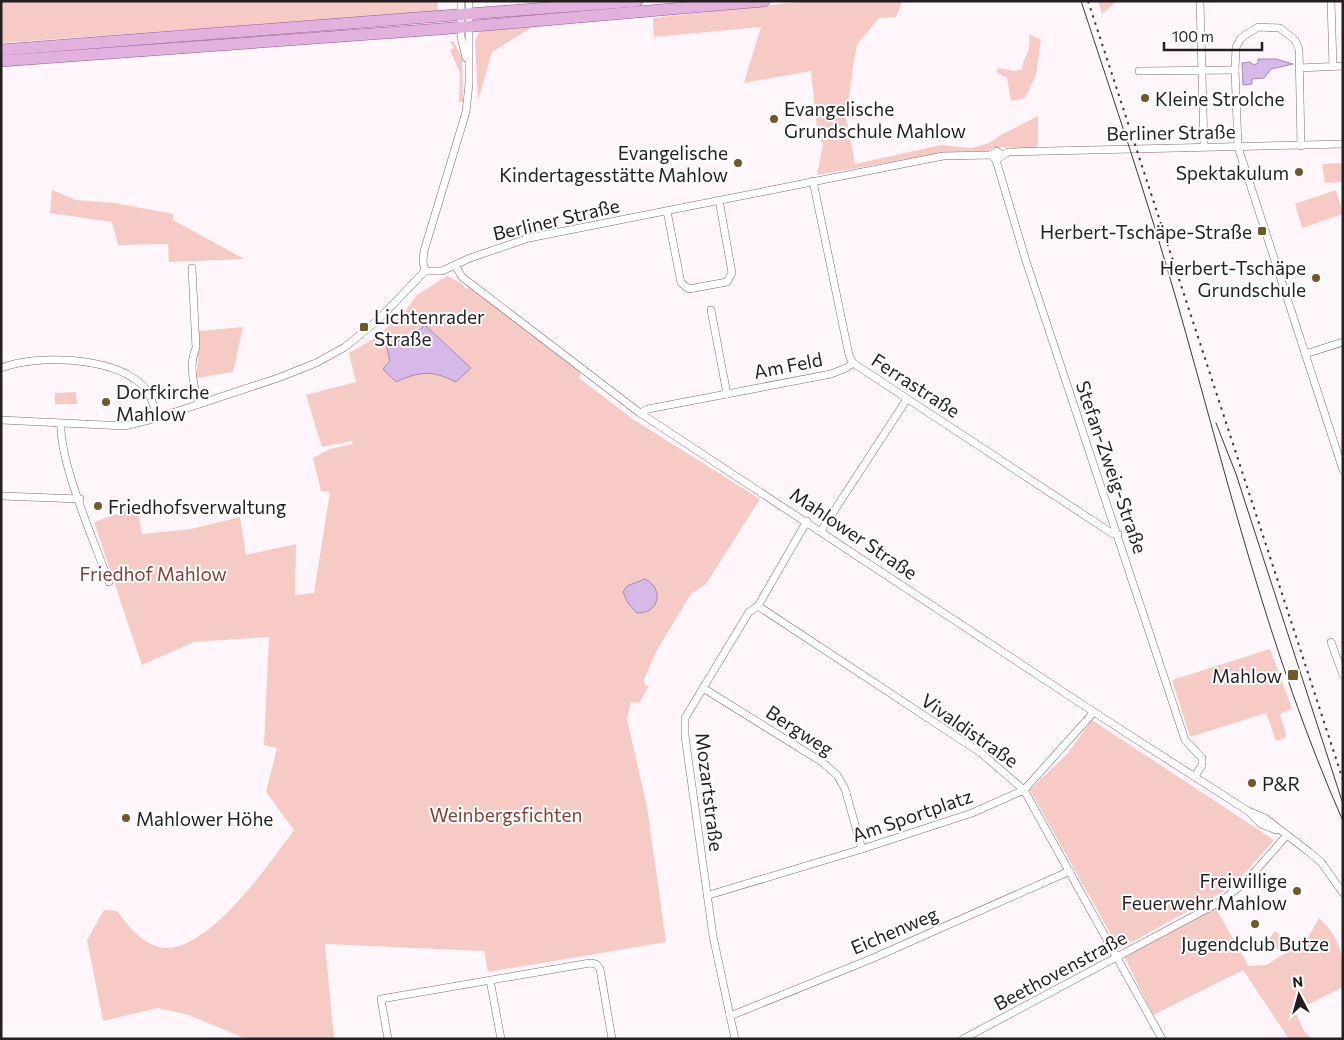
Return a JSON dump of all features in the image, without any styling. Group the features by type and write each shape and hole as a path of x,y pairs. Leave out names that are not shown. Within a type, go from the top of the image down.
{"main road":[{"path":"1,50 637,1"},
{"path":"1,61 465,27 764,1"}],"street":[{"path":"1,420 125,426 157,418 278,378 324,359 367,329 425,271 423,262 424,251 466,112 469,67 465,14 461,1"},
{"path":"465,14 469,1"},
{"path":"1200,1 1204,146"},
{"path":"1331,1 1333,66"},
{"path":"1301,146 1299,49 1295,40 1280,28 1258,27 1241,38 1236,47 1238,146 1343,470"},
{"path":"1299,68 1343,66"},
{"path":"1139,71 1235,70"},
{"name":"Berliner Straße","path":"425,271 437,272 529,238 944,156 996,157 1008,152 1343,144"},
{"name":"Stefan-Zweig-Straße","path":"996,157 1026,261 1185,740 1202,758 1202,765 1195,776"},
{"name":"Ferrastraße","path":"813,182 849,356 853,363 1113,534 1118,534"},
{"path":"667,211 681,283 689,289 727,282 732,272 719,200"},
{"name":"Mahlower Straße","path":"455,265 462,277 640,413 807,521 1094,712 1248,811 1261,824 1284,834 1320,862 1343,893"},
{"path":"192,268 196,348 193,354 194,387 200,404"},
{"path":"711,310 727,394"},
{"path":"1305,354 1343,342"},
{"path":"1,368 46,361 83,362 110,367 140,383 147,392 157,418"},
{"name":"Am Feld","path":"640,413 648,409 831,374 853,363"},
{"path":"821,531 908,399"},
{"path":"61,424 63,445 109,582"},
{"path":"2,496 80,499"},
{"name":"Mozartstraße","path":"735,1039 713,936 685,736 685,718 749,612 758,606 807,521"},
{"name":"Vivaldistraße","path":"758,606 981,753 1024,790 1119,957 1162,1039"},
{"path":"1331,642 1343,675"},
{"name":"Bergweg","path":"703,688 822,762 837,775 845,789 862,849"},
{"name":"Am Sportplatz","path":"708,895 972,814 1024,790 1094,712"},
{"name":"Beethovenstraße","path":"964,1039 1119,957 1236,891 1261,867 1284,834"},
{"name":"Eichenweg","path":"730,1016 871,959 1070,871"},
{"path":"388,1039 381,999 584,963 596,964 602,975 612,1039"},
{"path":"490,980 501,1039"}],"green space":[{"path":"1,1 438,1 437,12 1,43"},
{"path":"807,1 921,1 902,2 896,17 879,18 857,45 846,118 855,164 941,145 972,148 989,143 1038,116 1038,145 1035,148 995,147 988,151 946,152 817,175 823,144 818,137 811,71 744,83 761,27 654,37 653,18"},
{"path":"1098,1 1117,1 1102,14"},
{"path":"532,27 492,52 478,101 475,41 479,32 492,29"},
{"path":"1029,34 1041,40 1036,75 1025,98 1011,101 1007,78 996,72 998,68 1015,71 1022,69 1029,50"},
{"path":"449,41 454,42 462,58 463,102 459,102 460,73 450,50 454,48"},
{"path":"1343,163 1343,182 1325,183 1322,164"},
{"path":"52,190 76,200 115,203 173,214 173,220 244,259 169,262 168,244 118,245 112,222 50,213"},
{"path":"1336,190 1343,214 1302,228 1295,204"},
{"path":"447,276 461,283 466,289 470,285 581,372 579,378 634,420 760,499 706,584 691,594 657,650 644,679 645,686 649,686 639,703 631,702 627,719 647,807 666,942 488,972 484,951 325,944 334,1039 246,1039 189,1015 158,1008 103,1021 87,940 104,910 117,911 129,927 139,936 156,946 174,947 193,940 213,925 233,906 269,864 294,830 266,792 277,748 264,745 269,637 194,642 142,665 94,522 137,507 142,534 191,529 240,517 246,555 296,544 295,595 314,593 330,492 321,491 313,458 330,449 353,444 352,441 322,447 306,395 356,382 349,353 373,339 404,313 417,295","holes":["425,325 440,374 417,373 396,382 383,369 390,361 398,339 412,336"]},
{"path":"243,327 233,372 197,378 199,331"},
{"path":"76,392 77,404 55,404 55,393"},
{"path":"1270,649 1292,709 1280,714 1286,734 1285,738 1276,741 1266,713 1190,737 1172,680"},
{"path":"1092,720 1274,840 1239,880 1223,892 1119,949 1030,790 1068,753"},
{"path":"1215,907 1249,966 1266,965 1306,941 1319,918 1333,934 1342,958 1343,987 1295,1011 1304,1031 1312,1039 1289,1039 1243,970 1153,1015 1124,956"},
{"path":"1275,931 1290,943 1282,953 1268,940"}],"shaded area":[{"path":"1258,59 1276,59 1293,64 1271,69 1264,78 1252,79 1252,84 1243,85 1242,63 1250,62 1254,65 1258,63"},
{"path":"425,325 471,368 456,382 440,375 426,373 396,382 383,369 390,361 386,344 412,336"},
{"path":"645,579 655,589 657,600 650,610 637,613 628,603 623,592 627,586"}],"tram line":[{"path":"1081,1 1166,264 1271,630 1317,758 1343,821"},
{"path":"1216,423 1236,474 1343,804"}],"railway":[{"path":"1088,1 1343,780"}],"place":[{"name":"Kleine Strolche","path":"1145,98"},
{"name":"Evangelische Grundschule Mahlow","path":"774,119"},
{"name":"Evangelische Kindertagesstätte Mahlow","path":"738,163"},
{"name":"Spektakulum","path":"1299,172"},
{"name":"Herbert-Tschäpe-Straße","path":"1262,231"},
{"name":"Herbert-Tschäpe Grundschule","path":"1316,278"},
{"name":"Lichtenrader Straße","path":"364,327"},
{"name":"Dorfkirche Mahlow","path":"106,402"},
{"name":"Friedhofsverwaltung","path":"98,506"},
{"name":"Mahlow","path":"1293,675"},
{"name":"P&R","path":"1252,783"},
{"name":"Mahlower Höhe","path":"126,818"},
{"name":"Freiwillige Feuerwehr Mahlow","path":"1297,891"},
{"name":"Jugendclub Butze","path":"1255,924"}],"park label":[{"name":"Friedhof Mahlow","path":"153,573"},
{"name":"Weinbergsfichten","path":"506,814"}]}
